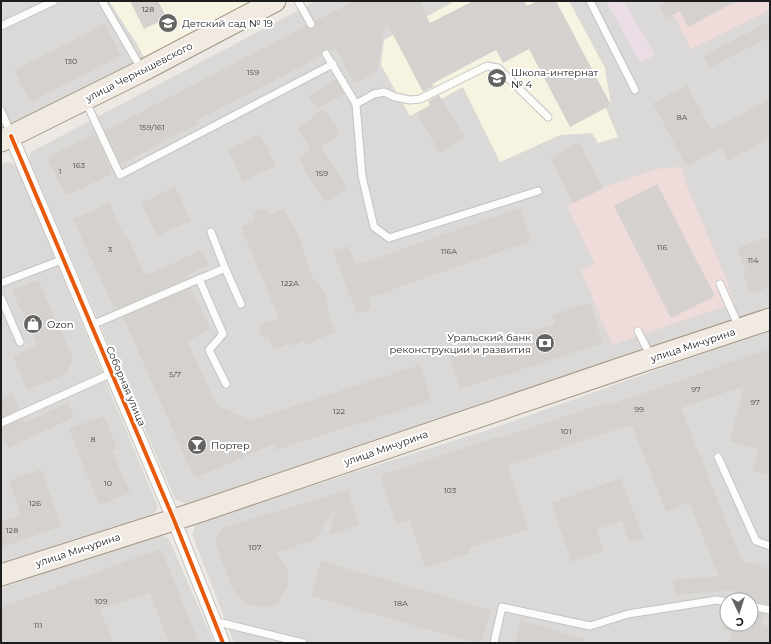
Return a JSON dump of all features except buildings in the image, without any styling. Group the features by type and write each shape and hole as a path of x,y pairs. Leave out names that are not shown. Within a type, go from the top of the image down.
{"main road":[{"name":"улица Чернышевского","path":"6,138 142,71 275,1"},
{"name":"улица Мичурина","path":"1,575 174,520 770,319"}],"street":[{"name":"Соборная улица","path":"6,138 64,259 174,520 223,643"}],"lane":[{"path":"1,26 54,1"},
{"path":"102,1 142,71"},
{"path":"298,1 311,24"},
{"path":"590,1 635,90"},
{"path":"326,54 356,104 362,176 374,227 389,238 538,191"},
{"path":"85,100 120,175 333,64"},
{"path":"356,104 374,94 384,92 395,97 410,100 420,99 487,66 498,68 548,117"},
{"path":"1,111 6,138"},
{"path":"211,232 241,304"},
{"path":"1,283 64,259"},
{"path":"92,325 225,268"},
{"path":"199,278 223,334 209,350 226,384"},
{"path":"720,284 740,329"},
{"path":"1,298 20,342"},
{"path":"638,331 652,359"},
{"path":"1,423 112,373"},
{"path":"718,457 756,541 770,546"},
{"path":"494,643 502,607 590,626 628,614 719,600"},
{"path":"759,608 770,610"},
{"path":"214,621 303,643"}],"shaded area":[{"path":"1,1 109,1 145,59 1,128"},
{"name":"Детский сад № 19","path":"109,1 254,1 145,59"},
{"path":"316,1 770,1 770,309 186,504 175,499 29,157 31,152"},
{"name":"Школа-интернат № 4","path":"455,1 569,1 605,68 611,105 606,108 618,137 598,143 592,133 560,135 500,162 463,87 410,116 381,65 384,40"},
{"path":"606,1 624,1 655,55 640,63"},
{"path":"668,1 770,1 770,10 691,49 674,15 666,19 659,6"},
{"path":"7,162 13,164 17,168 158,507 152,519 1,566 1,165"},
{"path":"681,167 686,184 727,280 734,303 612,345 581,270 595,264 567,206 603,188 656,169"},
{"path":"770,329 770,643 234,643 192,534 197,522 494,428"},
{"path":"159,534 169,539 214,643 1,643 1,588"}],"cycle path":[{"path":"11,136 174,520 223,643"}],"place":[{"name":"Детский сад № 19","path":"168,23"},
{"name":"Школа-интернат № 4","path":"497,78"},
{"name":"Ozon","path":"33,324"},
{"name":"Уральский банк реконструкции и развития","path":"545,343"},
{"name":"Портер","path":"197,445"}]}
